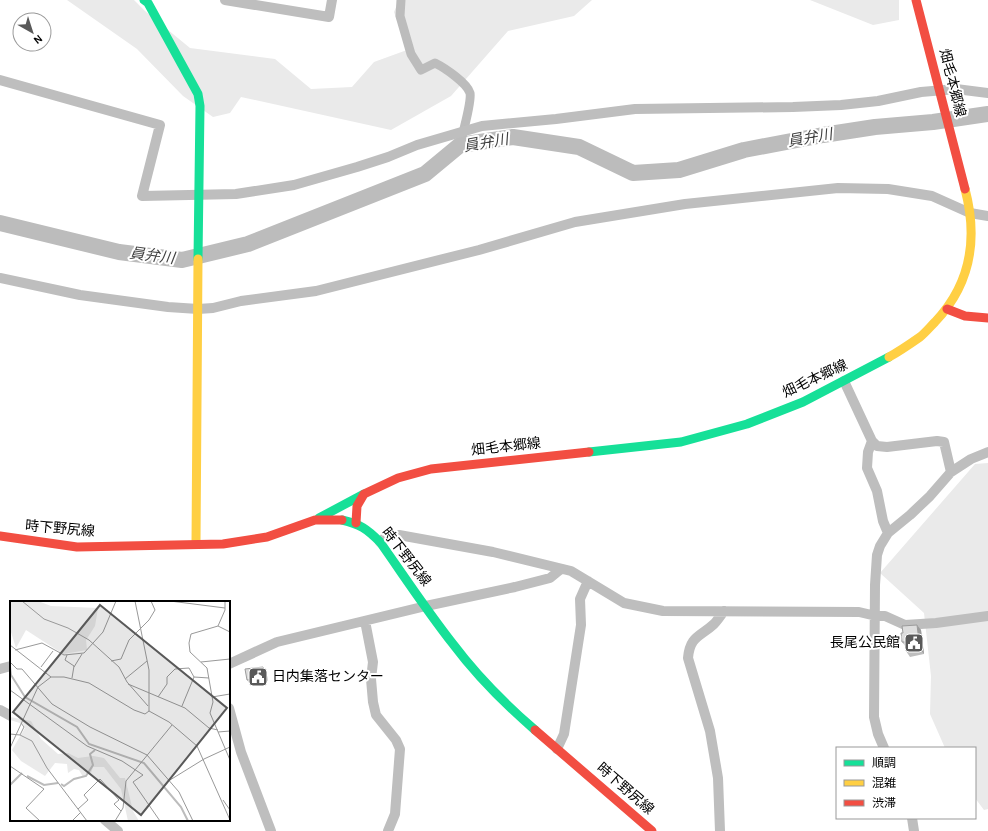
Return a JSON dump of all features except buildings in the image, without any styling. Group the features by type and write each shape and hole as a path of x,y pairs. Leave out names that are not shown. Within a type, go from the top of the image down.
{"main road":[{"path":"144,0 160,24 198,94 200,106 196,544"},
{"name":"畑毛本郷線","path":"315,520 398,478 431,469 680,442 747,424 803,402 884,362 921,336 947,309 960,287 968,262 971,239 968,202 916,0"},
{"path":"947,309 965,316 988,318"},
{"path":"356,523 357,506 364,494"},
{"name":"時下野尻線","path":"0,536 77,548 223,544 267,537 315,520 338,519 356,523 368,530 380,542 453,644 484,682 512,710 652,831"}],"street":[{"path":"225,0 329,17 332,0"},
{"path":"0,80 160,125 142,196 198,200 294,185 368,164 417,144 482,126 556,119 635,109 841,105 878,101 921,92 956,89 988,93"},
{"path":"0,278 80,295 168,307 198,304 213,308 241,300 316,291 479,250 574,222 685,204 838,188 888,189 932,196 970,213 988,216"},
{"path":"844,381 872,441 877,446 887,447 937,441 944,442 951,472"},
{"path":"872,441 868,452 867,468 877,491 883,521 888,533"},
{"path":"884,747 878,734 874,717 874,652 877,556 880,546 888,533 930,496 951,472 970,459 988,452"},
{"path":"380,542 388,535 399,535 493,552 571,571 624,603 663,611 859,612 876,616 885,616 905,625 936,623 988,616"},
{"path":"230,664 277,642 426,606 515,587 550,578 561,569"},
{"path":"557,749 564,734 580,624 580,599 588,581"},
{"path":"720,831 718,778 710,731 688,658 689,648 694,639 714,624 724,611"},
{"path":"365,621 373,662 371,679 376,715 396,740 400,749 396,814 388,831"},
{"path":"0,669 10,666"},
{"path":"0,710 10,715"},
{"path":"230,712 241,752 271,831"},
{"path":"912,819 914,831"}],"shaded area":[{"path":"67,0 134,0 190,48 275,59 311,89 352,87 374,62 407,50 394,12 399,0 592,0 574,16 508,31 451,96 391,130 241,97 230,113 213,117 183,96 137,49"},
{"path":"810,0 899,0 899,20 873,25"},
{"path":"988,463 988,809 984,810 976,799 976,747 945,747 930,714 931,676 924,613 880,573 975,464"}],"waterway":[{"path":"401,0 400,16 411,54 421,70 435,63 460,80 470,93 468,111 460,145"},
{"name":"員弁川","path":"0,223 119,252 182,260 248,244 425,174 460,145 513,137 579,147 633,173 679,170 744,150 823,135 875,127 933,122 988,114"}],"traffic: fast":[{"path":"144,0 148,3 198,94 200,106 198,259"},
{"path":"589,452 681,442 747,424 803,402 889,357"},
{"path":"319,518 364,494"},
{"path":"342,520 354,523 363,528 380,542 443,632 462,656 492,689 535,730"}],"traffic: slow":[{"path":"889,357 924,334 947,307 957,292 964,276 971,243 971,225 965,189"},
{"path":"196,544 198,259"}],"traffic: jam":[{"path":"916,0 965,189"},
{"path":"947,309 965,316 988,318"},
{"path":"356,523 357,506 364,494 398,478 431,469 589,452"},
{"path":"0,536 77,547 223,544 267,537 315,520 342,520"},
{"path":"535,730 652,831"}],"place":[{"name":"長尾公民館","path":"914,643"},
{"name":"日内集落センター","path":"258,677"}]}
